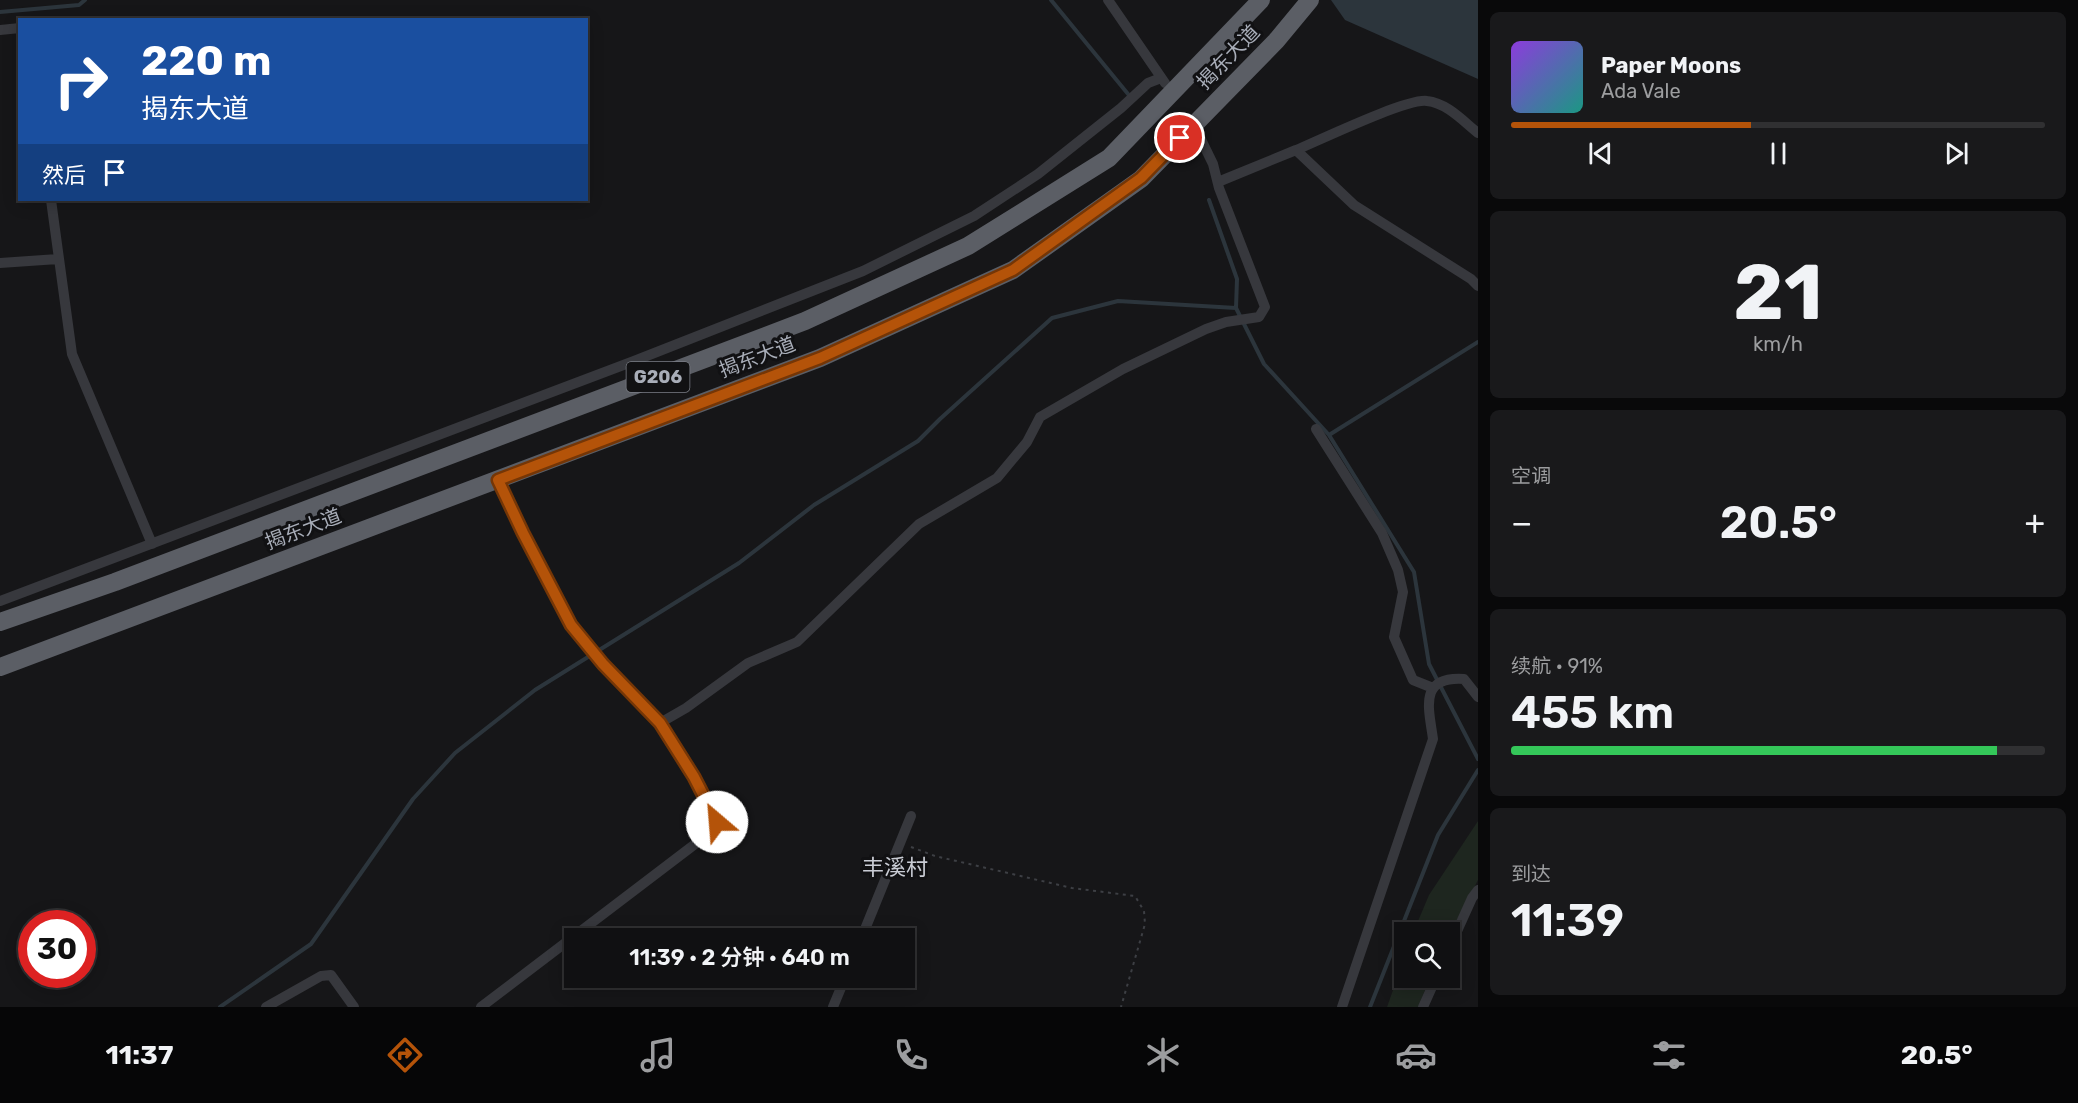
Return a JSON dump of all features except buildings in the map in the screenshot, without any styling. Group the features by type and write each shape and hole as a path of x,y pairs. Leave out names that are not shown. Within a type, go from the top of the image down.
{"highway":[{"name":"揭东大道","path":"0,622 115,582 805,321 968,246 1108,158 1166,86 1249,14 1261,0"},
{"name":"揭东大道","path":"0,667 820,358 1013,270 1141,178 1276,41 1310,0"}],"street":[{"path":"1108,0 1166,86"},
{"path":"0,30 18,28"},
{"path":"0,601 634,361 863,271 974,216 1038,174 1121,108 1148,83 1166,86"},
{"path":"1218,182 1406,104 1427,100 1449,109 1478,133"},
{"path":"660,723 686,708 748,663 797,642 919,524 997,478 1027,442 1040,417 1123,369 1206,329 1226,322 1258,317 1265,307 1213,164 1194,125"},
{"path":"1296,150 1354,205 1471,279 1478,286"},
{"path":"51,201 72,354 152,544"},
{"path":"0,263 58,259"},
{"path":"1317,429 1382,533 1398,570 1403,592 1394,637 1413,680 1433,688"},
{"path":"481,1007 707,835 717,822 694,777 660,723 603,664 571,625 498,480"},
{"path":"1341,1007 1433,740 1427,700 1433,688 1451,678 1464,679 1478,697"},
{"path":"865,928 911,816"},
{"path":"1460,925 1478,890"},
{"path":"266,1007 321,976 331,975 354,1007"},
{"path":"833,1007 841,988"},
{"path":"1423,1007 1432,988"}],"path":[{"path":"900,843 935,856 1072,888 1134,896 1144,912 1145,924 1121,1007"}],"shaded area":[{"path":"1331,0 1478,0 1478,79 1345,20"},
{"path":"1478,821 1478,880 1456,922 1418,922 1429,895"},
{"path":"1394,987 1426,988 1418,1007 1387,1007"}],"waterway":[{"path":"0,12 79,5 85,0"},
{"path":"1051,0 1128,94"},
{"path":"1209,200 1237,279 1236,308"},
{"path":"220,1007 311,944 413,799 455,753 535,690 739,563 814,505 918,441 1052,318 1118,301 1236,308 1264,364 1329,435 1478,342"},
{"path":"1329,435 1414,572 1429,664 1478,759"},
{"path":"1370,1007 1438,835 1478,770"}],"district":[{"name":"丰溪村","path":"895,867"}],"route":[{"path":"717,822 694,777 660,723 603,664 571,625 498,480 820,358 1013,270 1141,178 1180,138"}]}
